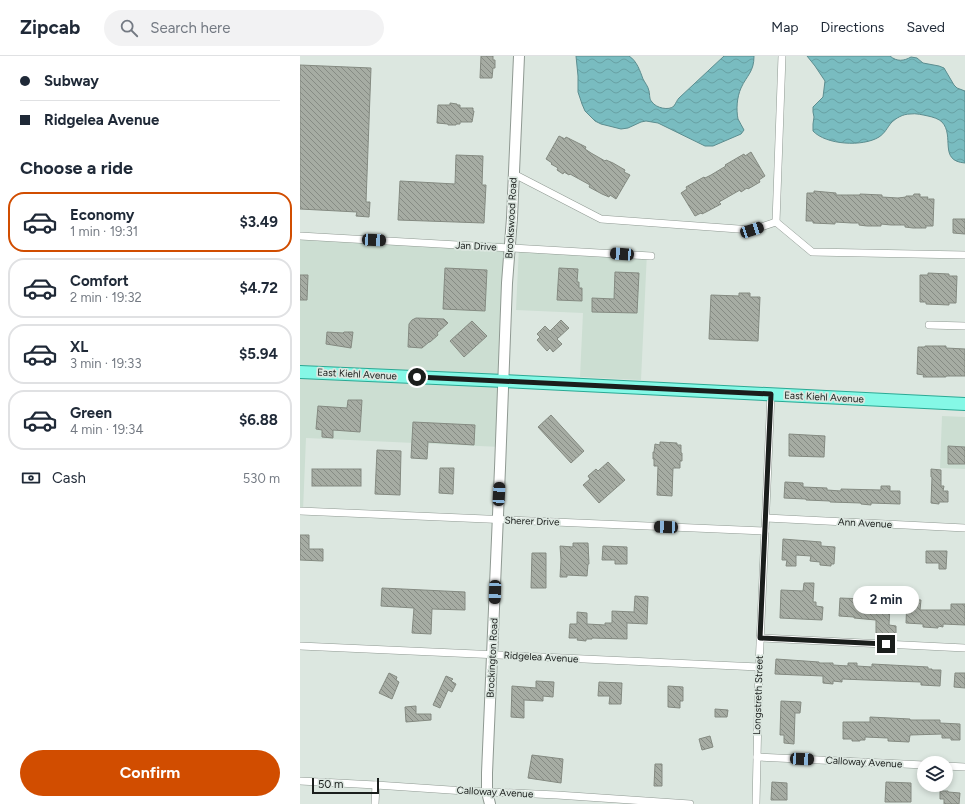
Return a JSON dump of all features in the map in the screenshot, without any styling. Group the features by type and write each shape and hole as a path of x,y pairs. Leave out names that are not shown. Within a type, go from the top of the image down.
{"main road":[{"name":"Brookswood Road","path":"504,381 507,283 514,174 519,56"},
{"name":"East Kiehl Avenue","path":"300,372 965,404"},
{"name":"Brockington Road","path":"482,804 486,792 504,381"},
{"name":"Brockington Road","path":"486,792 490,804"}],"street":[{"path":"776,222 782,56"},
{"path":"514,174 601,219 752,230 776,222"},
{"path":"776,222 812,252 965,255"},
{"name":"Jan Drive","path":"300,236 651,256"},
{"path":"929,325 965,326"},
{"name":"Longstreth Street","path":"756,804 760,638 771,394"},
{"name":"Sherer Drive","path":"300,511 765,531"},
{"name":"Ann Avenue","path":"766,518 965,528"},
{"path":"760,638 965,648"},
{"name":"Ridgelea Avenue","path":"300,646 759,667"},
{"name":"Calloway Avenue","path":"757,757 917,765"},
{"path":"953,766 965,767"},
{"name":"Calloway Avenue","path":"300,781 690,804"},
{"path":"374,804 376,785"}],"shaded area":[{"path":"300,235 510,243 501,447 306,438 303,511 300,511"},
{"path":"519,246 647,252 641,380 580,377 583,313 516,310"},
{"path":"942,416 965,417 965,469 940,468"}],"water":[{"path":"576,56 629,56 638,66 648,88 651,101 656,106 666,109 672,108 679,98 724,56 754,56 753,66 741,88 738,99 738,119 744,130 741,134 713,146 705,146 658,123 646,121 621,129 601,124 595,121 585,111 582,104 578,92"},
{"path":"807,56 890,56 900,60 911,57 917,58 923,63 944,68 954,85 965,91 965,163 952,158 949,153 946,128 942,122 922,115 907,114 895,119 879,137 864,142 835,142 819,136 813,131 813,107 823,97 825,81"}],"building":[{"path":"481,56 493,56 493,60 495,60 495,68 493,68 492,78 480,78"},
{"path":"300,65 371,68 366,202 370,202 369,217 356,216 357,212 300,209"},
{"path":"450,103 460,105 460,108 473,108 474,111 472,122 460,122 460,124 456,125 437,123 438,105 450,105"},
{"path":"559,136 565,139 566,137 586,147 585,149 591,153 605,161 606,160 613,163 625,170 624,172 630,175 616,199 610,195 609,197 589,187 590,185 570,174 569,175 564,172 563,174 546,159"},
{"path":"751,152 765,176 759,180 760,182 741,192 740,190 719,202 721,204 695,216 681,193 687,189 686,187 704,177 705,178 711,175 744,154 745,156"},
{"path":"456,155 483,156 482,185 486,185 484,223 398,220 400,181 455,184"},
{"path":"814,191 836,193 836,195 882,195 882,197 898,198 920,194 920,197 934,199 933,226 926,226 926,228 913,228 905,227 905,225 881,224 881,226 867,226 859,225 859,223 835,222 835,224 813,223 813,221 806,221 807,193 814,193"},
{"path":"953,219 965,219 965,234 953,233"},
{"path":"445,268 487,270 485,311 443,309"},
{"path":"559,268 578,269 577,282 579,282 579,288 582,288 582,301 557,300"},
{"path":"615,272 639,273 637,313 592,312 592,298 614,299"},
{"path":"928,273 957,276 956,303 949,303 949,305 926,304 926,302 920,302 920,275 928,275"},
{"path":"300,275 308,275 307,300 300,300"},
{"path":"739,293 750,293 750,297 760,297 758,341 709,339 711,295 739,296"},
{"path":"416,318 444,319 448,323 437,333 438,335 422,348 408,347 409,324"},
{"path":"561,320 569,328 557,339 562,344 553,352 550,348 547,351 537,340 540,337 537,334 545,326 550,331"},
{"path":"472,321 487,336 464,357 450,341"},
{"path":"327,332 353,332 351,348 326,344"},
{"path":"946,346 946,348 965,349 965,376 923,377 924,375 917,374 918,347"},
{"path":"348,400 362,400 360,432 333,430 333,438 322,437 322,430 316,429 318,406 347,408"},
{"path":"551,415 584,451 571,463 538,427"},
{"path":"413,422 475,425 474,445 428,442 427,459 411,458"},
{"path":"789,434 825,436 824,457 789,456"},
{"path":"660,442 677,443 677,445 681,445 682,461 680,461 680,468 673,468 672,496 657,495 658,466 654,466 653,452 655,444 660,445"},
{"path":"948,446 965,447 965,464 948,464"},
{"path":"377,450 401,451 400,495 375,494"},
{"path":"608,462 625,480 599,503 583,485 590,479 588,476 596,469 598,471"},
{"path":"440,468 454,468 453,494 439,493"},
{"path":"312,469 361,469 361,486 312,486"},
{"path":"931,469 941,470 941,486 944,486 943,491 948,491 948,502 939,502 939,504 931,503"},
{"path":"785,482 803,483 803,487 827,488 827,490 841,491 841,489 881,490 881,486 890,486 890,491 900,491 900,504 871,503 871,505 784,498"},
{"path":"300,535 309,535 309,549 323,549 323,561 300,560"},
{"path":"783,539 821,542 821,546 835,547 834,564 831,564 831,566 820,565 820,562 810,561 811,556 796,555 796,566 786,566 787,560 782,560"},
{"path":"573,543 588,543 589,564 587,576 567,575 567,577 560,577 560,546 573,547"},
{"path":"603,546 627,547 627,564 615,564 615,560 602,560"},
{"path":"926,551 947,551 946,569 939,569 939,563 926,563"},
{"path":"532,553 546,553 546,588 531,588"},
{"path":"804,583 814,583 813,602 816,602 816,606 823,607 822,620 780,618 781,590 803,591"},
{"path":"382,588 465,592 465,610 432,609 431,634 412,633 414,608 381,606"},
{"path":"635,596 648,597 647,624 627,623 627,639 592,638 586,639 586,641 577,640 578,638 569,638 570,624 577,624 577,612 587,613 587,624 605,625 605,623 612,623 612,611 634,612"},
{"path":"840,598 865,599 865,604 890,605 889,625 896,626 896,634 876,634 876,620 839,616"},
{"path":"907,599 921,600 920,610 951,610 951,604 965,604 965,625 943,624 943,627 938,626 938,628 923,627 923,624 906,623"},
{"path":"776,659 833,663 833,665 848,666 848,663 857,663 857,666 872,667 872,664 928,667 928,669 932,670 941,670 940,686 921,685 921,682 842,679 842,682 833,681 833,684 823,683 823,676 775,674"},
{"path":"389,673 397,677 396,680 399,682 392,699 379,693"},
{"path":"955,673 965,673 965,688 954,687"},
{"path":"446,676 453,679 451,681 456,684 452,692 448,690 440,708 433,705"},
{"path":"536,681 554,682 553,697 543,696 543,701 524,700 524,718 511,717 512,686 536,688"},
{"path":"599,682 622,683 621,704 609,704 610,696 598,696"},
{"path":"668,686 683,687 683,701 680,701 680,708 668,707"},
{"path":"781,701 801,702 800,713 795,713 794,744 784,743 784,735 780,735"},
{"path":"416,706 416,714 431,714 431,720 406,722 405,707"},
{"path":"715,709 728,710 727,717 715,717"},
{"path":"870,717 910,720 940,720 940,723 960,724 960,740 942,738 942,734 910,735 909,742 888,741 888,738 865,737 865,740 860,741 843,739 843,722 870,722"},
{"path":"710,736 713,747 702,750 699,739"},
{"path":"532,755 563,759 561,783 528,778"},
{"path":"655,764 662,764 662,786 654,786"},
{"path":"772,782 787,783 787,800 771,800"},
{"path":"886,782 911,783 911,802 885,802"},
{"path":"940,792 960,793 959,804 944,804 944,799 940,799"}],"route":[{"path":"417,377 771,394 760,638 886,644"}]}
